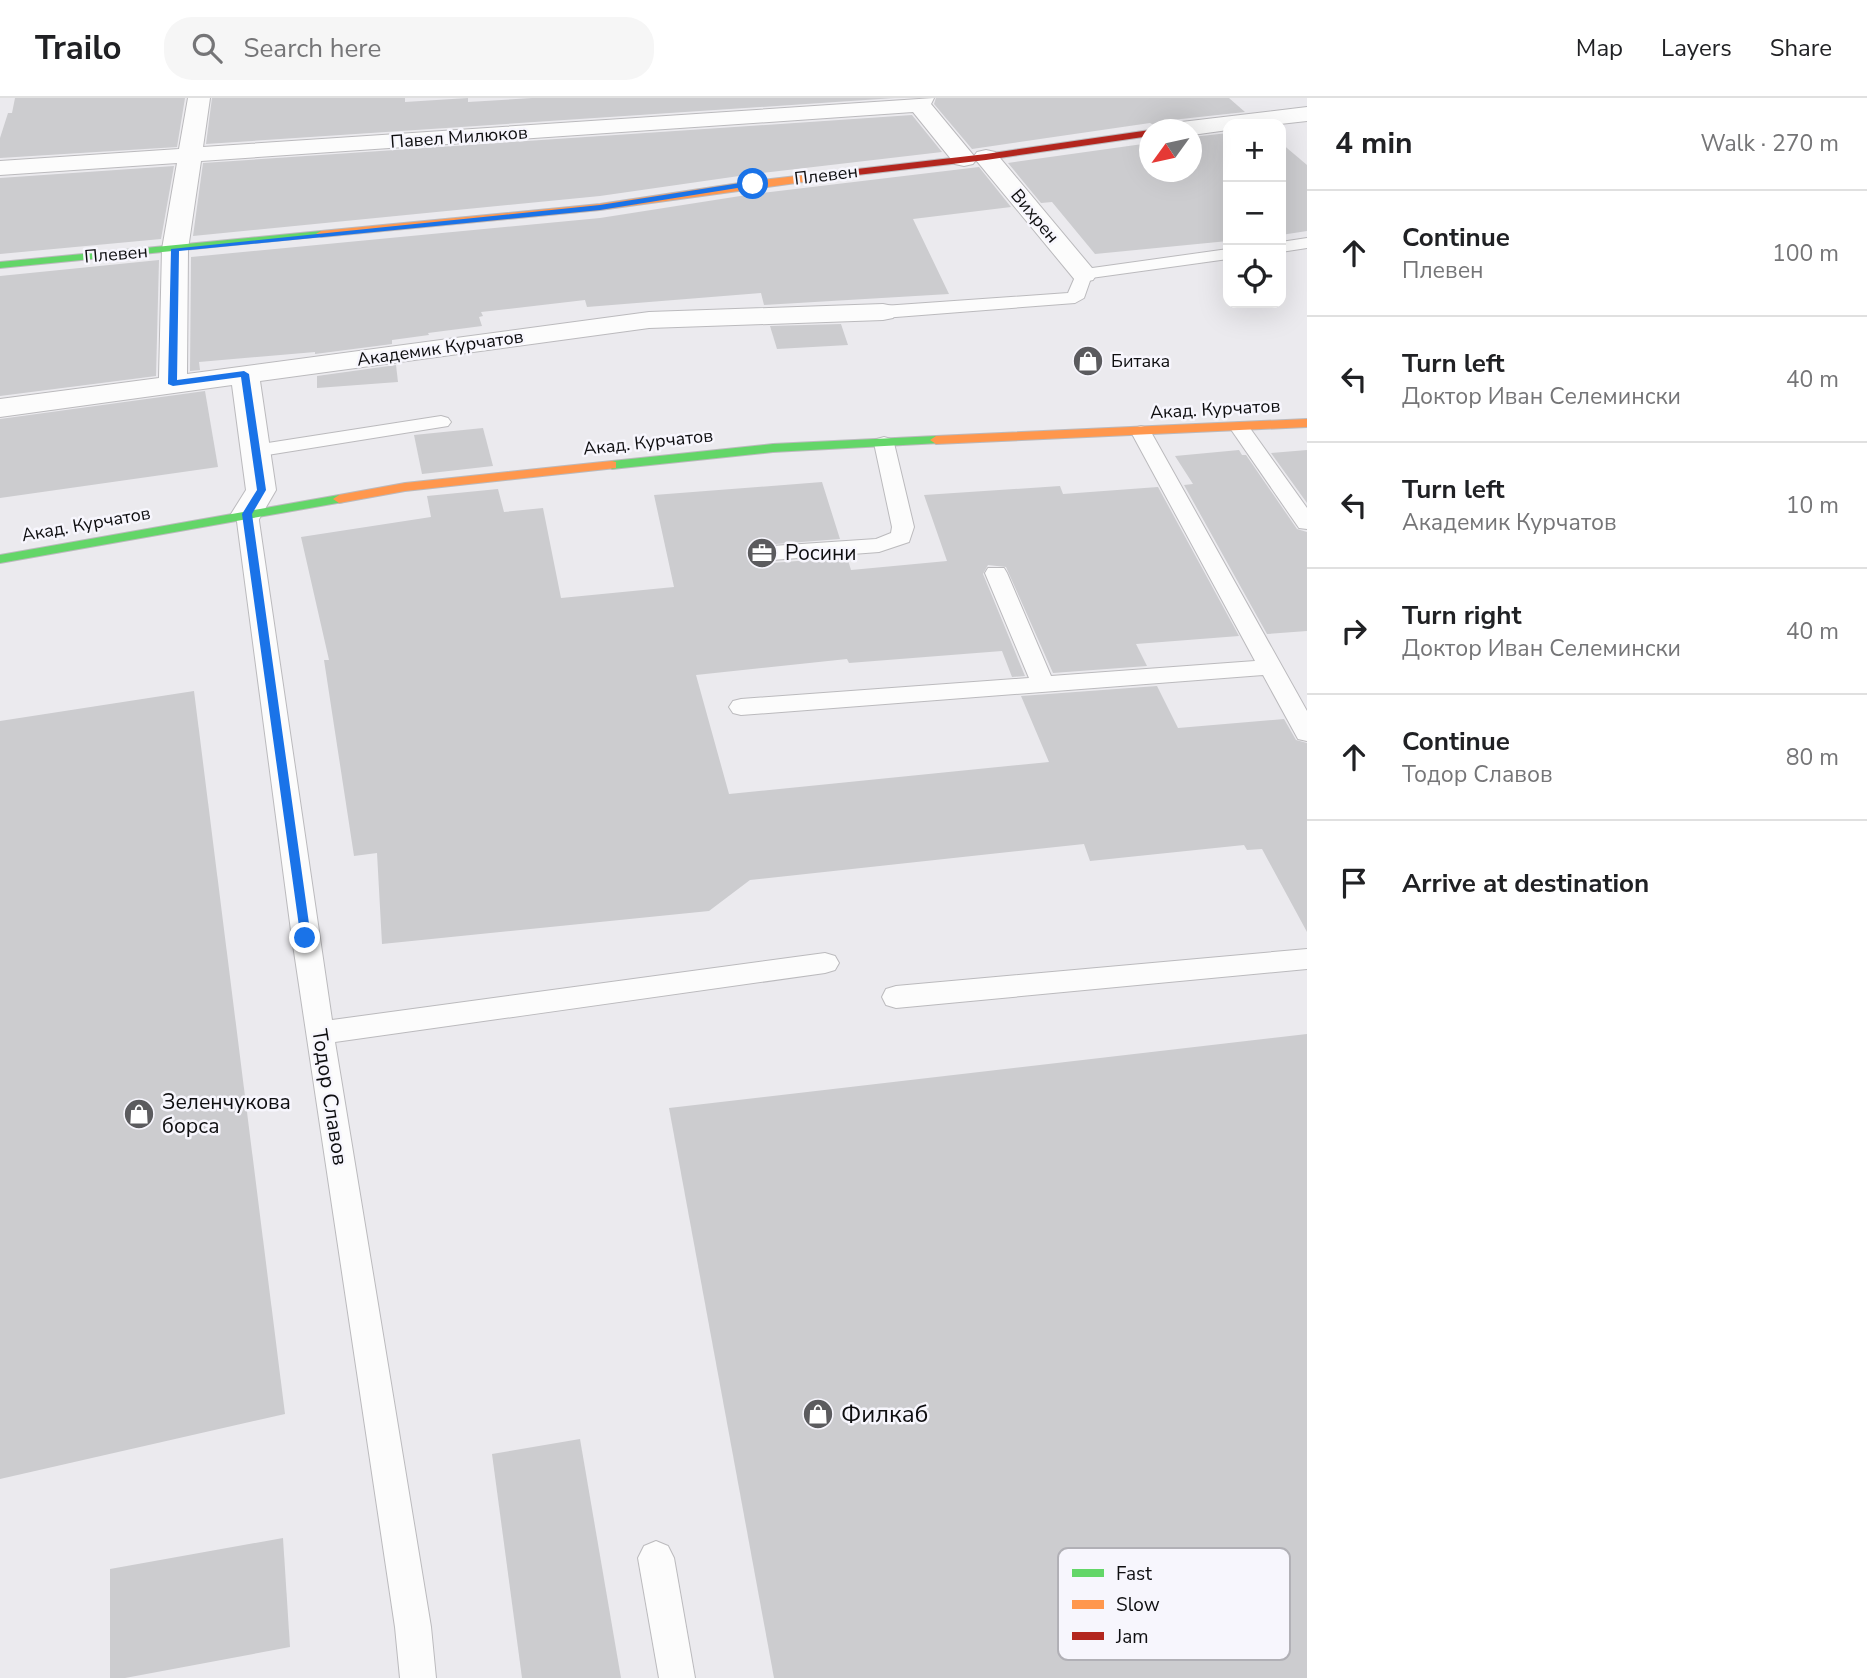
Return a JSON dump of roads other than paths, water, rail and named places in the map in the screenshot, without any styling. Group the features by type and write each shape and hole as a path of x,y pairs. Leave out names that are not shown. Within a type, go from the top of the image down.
{"street":[{"path":"173,384 175,249 199,98"},
{"name":"Павел Милюков","path":"0,168 921,102"},
{"name":"Вихрен","path":"921,102 1084,274"},
{"path":"1202,127 1307,114"},
{"name":"Плевен","path":"0,265 600,207 753,184 975,158 1139,135"},
{"name":"Академик Курчатов","path":"0,408 649,320 883,312"},
{"path":"244,374 261,490 247,514"},
{"name":"Акад. Курчатов","path":"0,559 419,486 774,448 1307,423"}],"lane":[{"path":"1286,246 1307,243"},
{"path":"883,312 1075,298 1084,274 1223,255"},
{"path":"255,451 442,422"},
{"path":"1240,428 1307,523"},
{"path":"1141,432 1307,733"},
{"path":"772,553 879,545 901,537 903,527 884,443"},
{"name":"Тодор Славов","path":"247,514 320,1034 411,1613 418,1678"},
{"path":"996,573 1043,684"},
{"path":"741,707 1271,667"},
{"path":"896,997 1307,959"},
{"path":"320,1034 825,963"},
{"path":"656,1558 677,1678"}],"place":[{"name":"Битака","path":"1088,361"},
{"name":"Росини","path":"762,553"},
{"name":"Зеленчукова борса","path":"139,1114"},
{"name":"Филкаб","path":"818,1414"}]}
